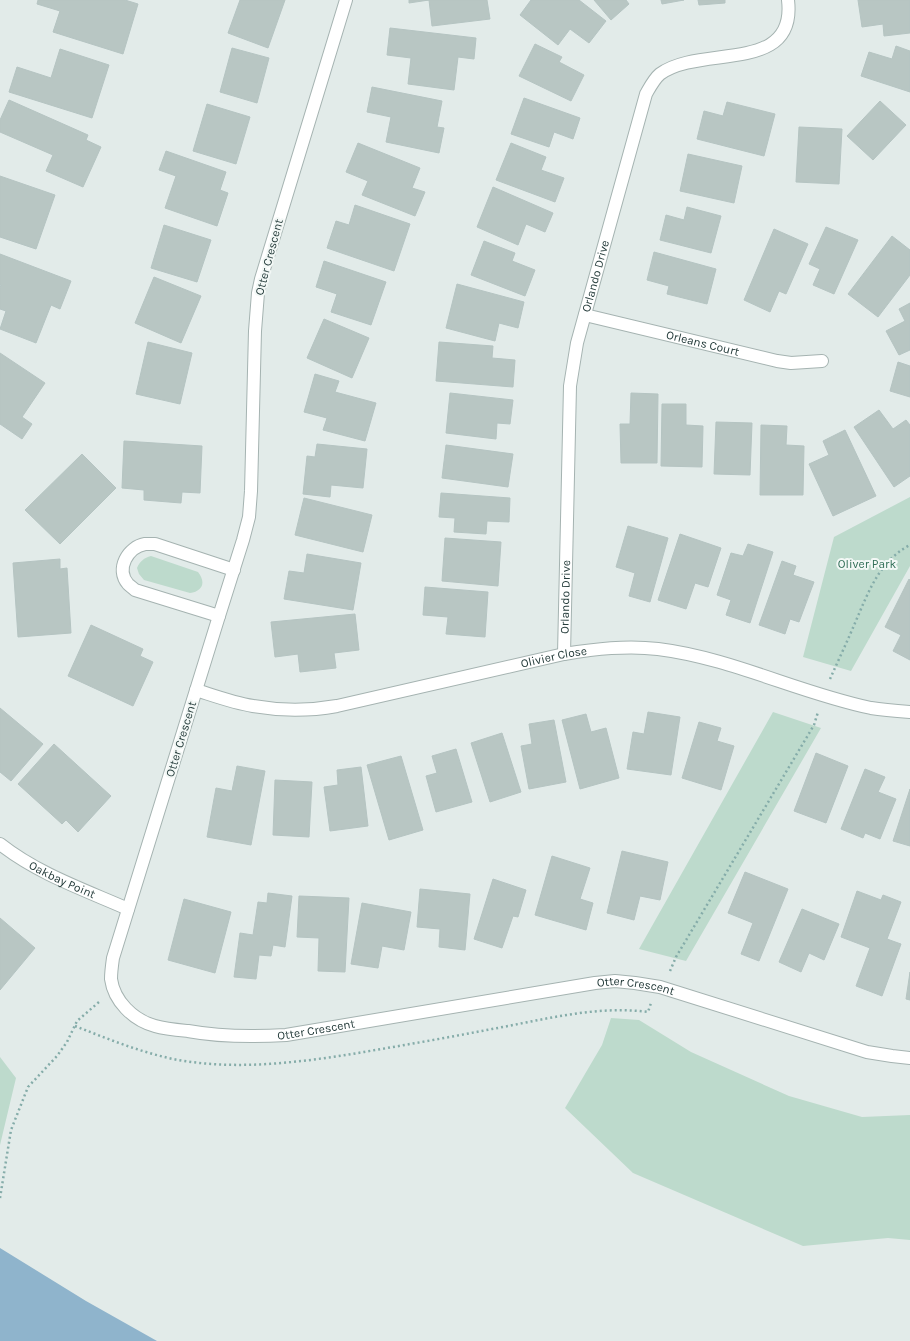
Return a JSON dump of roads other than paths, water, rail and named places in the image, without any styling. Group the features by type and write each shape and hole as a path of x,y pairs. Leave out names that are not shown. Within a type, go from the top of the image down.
{"street":[{"name":"Otter Crescent","path":"346,0 258,293 254,331 250,510 234,570 113,958 111,969 113,986 119,999 132,1014 154,1026 229,1036 286,1035 594,983 615,981 648,984 660,987 866,1052 910,1058"},
{"name":"Orlando Drive","path":"564,654 570,386 577,342 584,315 646,94 658,76 678,64 751,53 773,44 781,37 788,21 788,0"},
{"name":"Orleans Court","path":"584,315 777,361 791,363 822,361"},
{"path":"219,616 136,590 128,584 123,575 122,566 125,558 136,548 145,544 155,544 234,570"},
{"name":"Olivier Close","path":"196,690 252,706 276,709 319,709 564,654 594,649 657,649 718,662 871,708 910,712"},
{"name":"Oakbay Point","path":"0,844 36,868 66,883 128,909"}],"water":[{"path":"0,1248 86,1301 157,1341 0,1341"}],"park label":[{"name":"Oliver Park","path":"867,564"}]}
